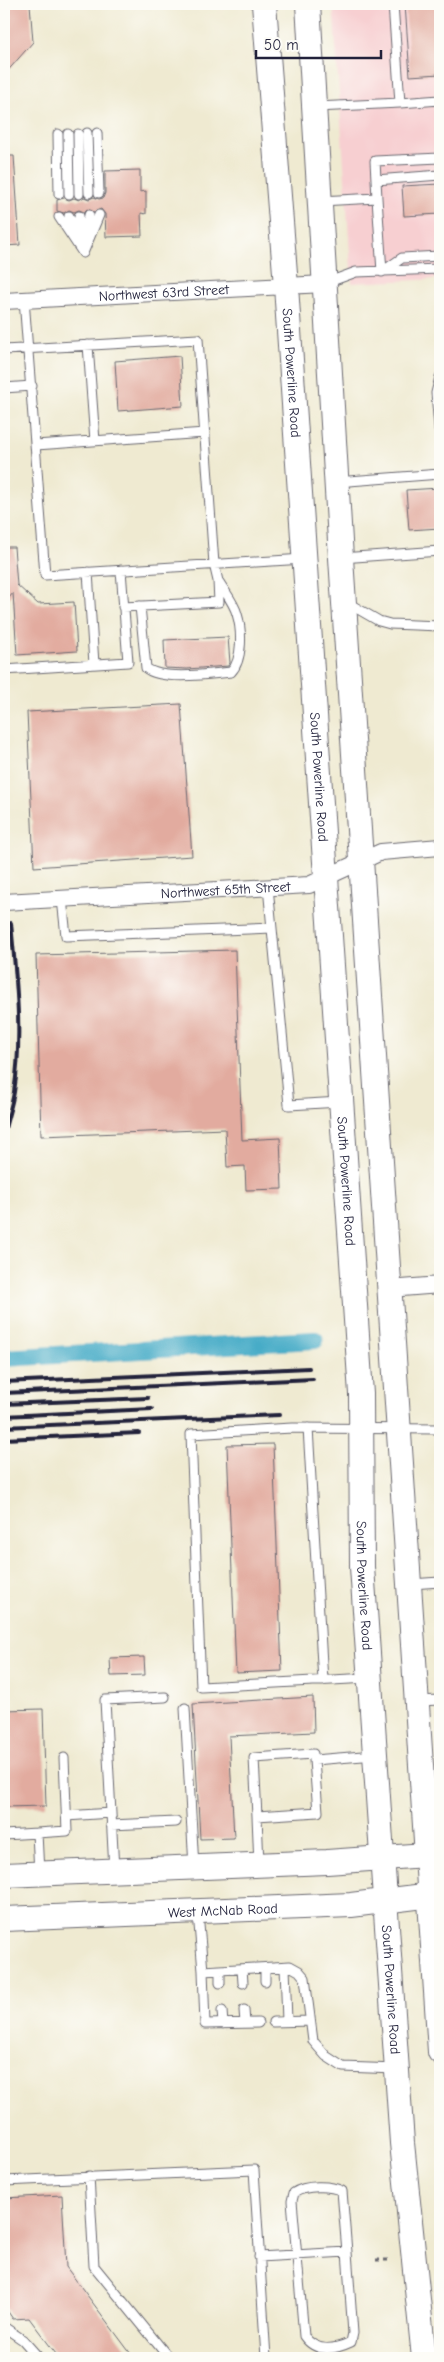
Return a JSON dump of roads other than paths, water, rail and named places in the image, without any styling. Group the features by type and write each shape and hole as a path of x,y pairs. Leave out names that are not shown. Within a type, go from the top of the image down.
{"main road":[{"name":"South Powerline Road","path":"264,4 286,286 362,1430 361,1538 384,1901 396,2069 424,2358"},
{"path":"308,4 336,482 408,1585 416,1701 434,1855 440,2052"},
{"path":"4,1875 260,1865 434,1855"},
{"name":"West McNab Road","path":"4,1919 351,1905 435,1895"}],"street":[{"name":"Northwest 63rd Street","path":"4,301 324,284"},
{"name":"Northwest 65th Street","path":"4,902 309,884 381,852 440,847"},
{"path":"389,1289 440,1284"}],"lane":[{"path":"393,4 400,103"},
{"path":"314,108 440,100"},
{"path":"97,133 99,193"},
{"path":"59,194 63,134 69,194"},
{"path":"79,194 82,134 89,194"},
{"path":"382,272 375,161 440,158"},
{"path":"376,180 440,175"},
{"path":"320,202 377,198"},
{"path":"83,253 89,215"},
{"path":"83,253 99,215"},
{"path":"69,216 83,253"},
{"path":"79,216 83,253"},
{"path":"60,217 83,253"},
{"path":"382,272 402,258 440,256"},
{"path":"324,284 356,272 440,269"},
{"path":"24,300 46,574 304,559"},
{"path":"4,350 198,339 214,564 218,581 219,602 124,607"},
{"path":"88,345 95,441"},
{"path":"440,377 436,393 440,439"},
{"path":"4,388 32,386"},
{"path":"36,444 205,433"},
{"path":"336,482 440,474"},
{"path":"341,558 440,551"},
{"path":"4,670 128,662 121,570"},
{"path":"88,572 94,664"},
{"path":"140,606 146,668 151,673 162,675 230,672 238,663 240,655 238,615 218,581"},
{"path":"344,601 379,621 390,624 440,626"},
{"path":"268,887 289,1106 340,1102"},
{"path":"62,899 66,936 272,928"},
{"path":"308,1428 324,1681"},
{"path":"370,1678 201,1687 190,1434 308,1428 440,1430"},
{"path":"408,1585 440,1582"},
{"path":"114,1871 104,1700 164,1697"},
{"path":"416,1701 440,1700"},
{"path":"185,1708 194,1868"},
{"path":"257,1816 318,1812 313,1754 254,1758 257,1816 260,1865"},
{"path":"314,1760 375,1755"},
{"path":"4,1835 67,1831 64,1758"},
{"path":"66,1816 111,1813"},
{"path":"111,1825 176,1822"},
{"path":"37,1833 39,1874"},
{"path":"198,1911 205,2024 258,2022"},
{"path":"284,1966 287,2022"},
{"path":"203,1971 290,1966 299,1971 305,1978 312,2041 326,2056 343,2067 396,2069"},
{"path":"265,1968 265,1981"},
{"path":"242,1969 243,1983"},
{"path":"220,1970 220,1984"},
{"path":"244,2010 245,2023"},
{"path":"222,2011 223,2024"},
{"path":"274,2022 310,2021"},
{"path":"4,2181 254,2170 266,2358"},
{"path":"89,2176 94,2266 169,2358"},
{"path":"335,2187 342,2190 347,2252 354,2333 350,2342 340,2347 316,2348 309,2344 304,2336 295,2254 292,2201 294,2193 300,2188 335,2187"},
{"path":"260,2257 347,2252"},
{"path":"4,2327 23,2340 38,2358"}],"waterway":[{"path":"4,1358 315,1340"}],"railway":[{"path":"4,1133 14,1092 18,1050 18,1008 11,923"},
{"path":"4,1382 309,1368"},
{"path":"4,1393 313,1379"},
{"path":"4,1404 148,1398"},
{"path":"4,1416 152,1409"},
{"path":"4,1427 279,1415"},
{"path":"4,1439 139,1433"}]}
